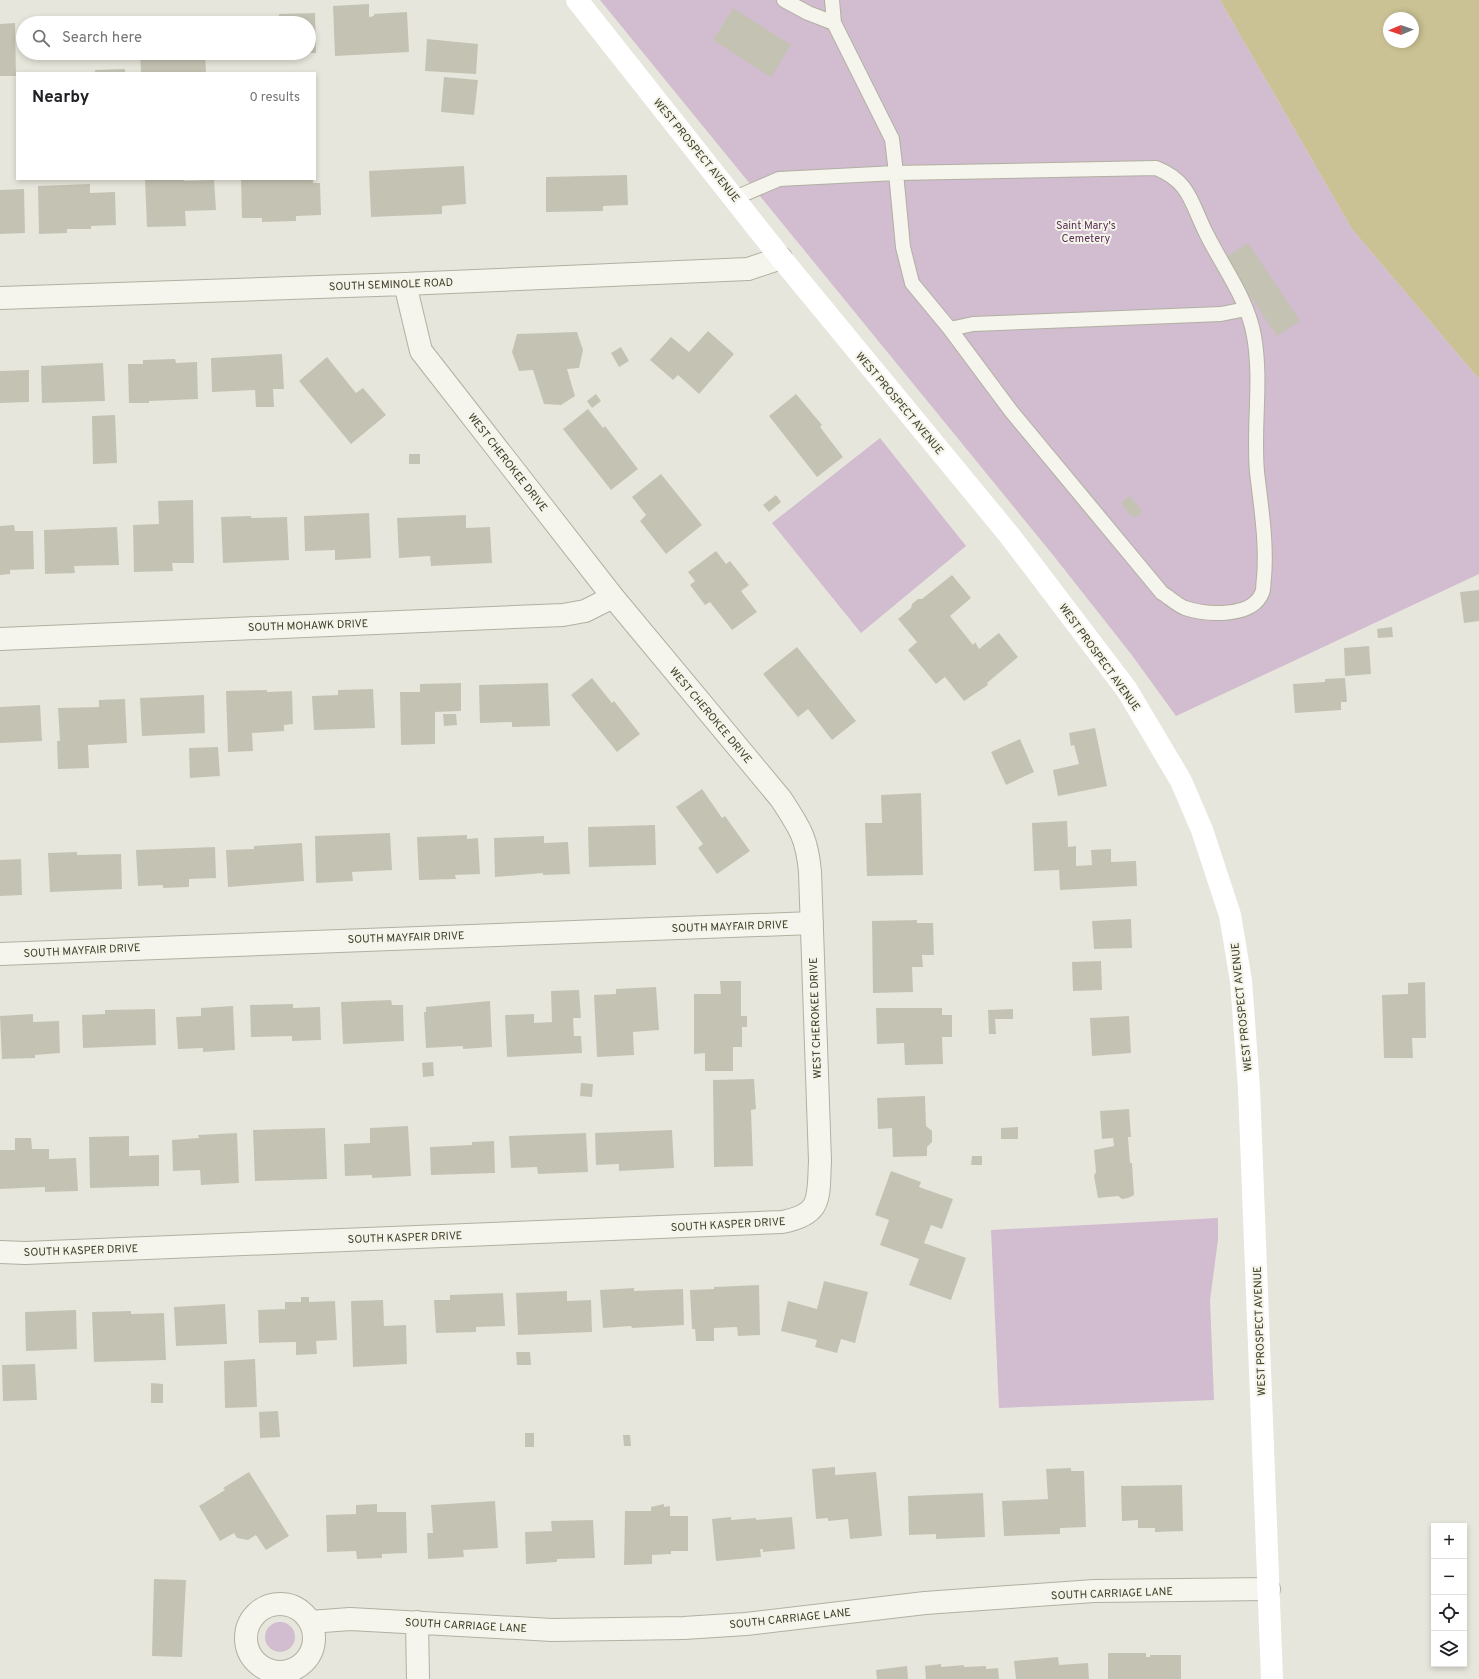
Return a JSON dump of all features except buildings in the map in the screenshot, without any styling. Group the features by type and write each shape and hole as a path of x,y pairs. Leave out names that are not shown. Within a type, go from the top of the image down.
{"main road":[{"name":"WEST PROSPECT AVENUE","path":"577,0 736,198 781,258 1010,536 1127,690 1181,781 1202,830 1230,915 1241,982 1249,1096 1272,1679"}],"street":[{"name":"SOUTH SEMINOLE ROAD","path":"0,298 405,284 748,269 781,258"},
{"name":"WEST CHEROKEE DRIVE","path":"405,284 421,351 613,597 781,798 802,831 808,850 812,923 820,1161 818,1196 814,1206 808,1213"},
{"name":"SOUTH MOHAWK DRIVE","path":"0,639 563,614 586,611 613,597"},
{"name":"SOUTH MAYFAIR DRIVE","path":"0,954 812,923"},
{"name":"SOUTH KASPER DRIVE","path":"0,1252 24,1253 782,1222 798,1219 808,1213"},
{"name":"SOUTH CARRIAGE LANE","path":"310,1622 350,1619 552,1630 684,1628 746,1624 925,1603 1094,1591 1268,1589"},
{"path":"417,1622 418,1679"}],"lane":[{"path":"784,0 808,13 834,23"},
{"path":"736,198 779,179 896,173 1156,168 1178,179 1188,192 1206,233 1246,309 1254,334 1257,362 1258,398 1256,454 1264,548 1262,593 1250,607 1232,612 1211,613 1184,607 1162,593 1011,410 950,329 912,283 903,247 896,173 892,139 880,111 834,23 832,0"},
{"path":"950,329 973,324 1221,314 1246,309"}],"green space":[{"name":"Saint Mary's Cemetery","path":"600,0 1220,0 1352,229 1479,379 1479,574 1176,716 1131,654 1053,555"},
{"path":"880,438 966,546 861,633 772,523"},
{"path":"1218,1218 1218,1240 1210,1300 1214,1400 999,1408 991,1230"},
{"path":"280,1622 291,1626 295,1637 291,1648 280,1652 269,1648 265,1637 269,1626"}],"shaded area":[{"path":"1220,0 1479,0 1479,379 1352,229"}]}
